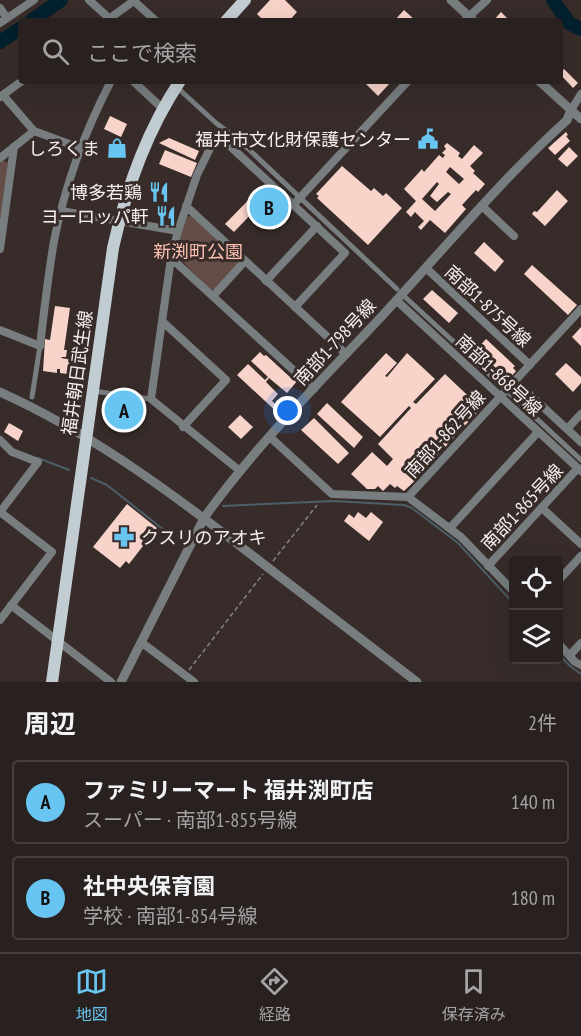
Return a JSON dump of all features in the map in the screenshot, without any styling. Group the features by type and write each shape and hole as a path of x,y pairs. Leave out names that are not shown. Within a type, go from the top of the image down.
{"main road":[{"path":"229,18 245,0"},
{"name":"福井朝日武生線","path":"52,682 85,437 119,220 141,154 163,109 180,85"}],"street":[{"path":"0,8 3,20 34,0"},
{"path":"89,0 106,18"},
{"path":"111,18 135,0 153,18"},
{"path":"451,0 467,18"},
{"path":"471,18 487,0"},
{"path":"18,84 2,96 34,131 80,148"},
{"path":"32,396 54,243 61,211 80,148 110,84"},
{"path":"136,84 163,109"},
{"path":"294,204 405,84"},
{"path":"542,84 581,119"},
{"path":"180,85 216,123 240,141 397,289"},
{"path":"572,110 581,94"},
{"name":"南部1-798号線","path":"121,682 204,518 240,471 346,354 401,298 521,163 567,120 572,110"},
{"path":"0,158 34,131"},
{"path":"151,399 171,258 197,175 217,134 345,253 295,308"},
{"path":"0,249 14,147"},
{"path":"186,206 346,354"},
{"path":"483,206 514,236"},
{"path":"61,211 178,231"},
{"path":"266,281 317,226"},
{"path":"171,258 314,389"},
{"path":"213,296 244,262"},
{"name":"南部1-875号線","path":"426,268 530,365"},
{"path":"401,298 503,387"},
{"name":"南部1-868号線","path":"401,298 504,394 538,432 579,470"},
{"name":"南部1-862号線","path":"270,437 332,494 408,497 581,309"},
{"path":"163,322 226,380 183,427"},
{"path":"0,330 40,346"},
{"path":"515,381 581,442"},
{"path":"0,392 85,437 133,466 417,682"},
{"path":"100,393 151,399 240,471"},
{"path":"504,394 581,460"},
{"path":"567,429 581,414"},
{"path":"450,528 538,432"},
{"path":"0,440 12,452 38,462 0,512 52,552 0,620"},
{"name":"南部1-865号線","path":"488,566 579,470"},
{"path":"408,497 450,528 509,588"},
{"path":"542,508 581,544"},
{"path":"563,576 581,556"},
{"path":"11,605 111,682"},
{"path":"141,642 182,679 194,682"},
{"path":"570,655 581,643"},
{"path":"563,647 575,662 581,665"}],"path":[{"path":"182,679 317,505"}],"green space":[{"path":"3,160 8,163 0,222 0,162"},
{"name":"新渕町公園","path":"191,216 238,259 238,263 214,289 210,289 176,255 185,217"}],"building":[{"path":"270,0 285,0 297,12 292,18 261,18 257,14"},
{"path":"404,10 413,18 397,18"},
{"path":"501,12 507,18 496,18"},
{"path":"563,70 578,83 573,88 563,77"},
{"path":"366,84 389,84 378,96"},
{"path":"110,116 127,124 121,137 104,129"},
{"path":"566,132 570,141 555,155 548,148"},
{"path":"169,138 199,151 195,160 159,143"},
{"path":"447,143 460,153 458,156 462,159 474,145 483,153 470,166 475,171 473,173 485,184 462,205 466,209 445,233 430,220 421,230 418,227 424,221 415,212 411,217 406,212 416,201 404,189 422,169 424,172 439,155 443,158 445,155 442,153 446,149 444,146","holes":["450,167 464,179 459,184 446,172","437,182 439,184 430,196 437,202 448,192 451,194 435,211 422,199"]},
{"path":"569,147 578,156 567,167 558,159"},
{"path":"165,150 197,163 191,177 159,164"},
{"path":"342,166 371,191 374,188 383,196 386,193 402,208 368,245 317,198 319,196 316,194"},
{"path":"261,187 286,207 272,221 259,206 234,232 225,224"},
{"path":"557,190 568,201 545,226 532,214 534,211 537,212"},
{"path":"484,242 504,261 495,272 474,253"},
{"path":"532,265 577,305 568,315 524,274"},
{"path":"432,290 458,313 449,323 423,299"},
{"path":"55,306 70,308 64,350 67,350 66,357 61,358 78,361 79,354 84,355 82,376 60,373 60,369 57,369 57,373 43,371 45,339 50,340"},
{"path":"581,327 581,346 572,337"},
{"path":"486,339 515,366 513,368 516,371 510,378 476,350"},
{"path":"260,352 291,378 293,376 298,380 287,393 269,378 266,382 278,394 272,401 282,410 279,414 237,375 248,364 265,380 268,377 251,361"},
{"path":"386,353 397,363 385,376 387,377 407,353 435,379 413,402 416,404 445,374 481,408 404,491 390,484 383,491 378,486 375,489 367,489 351,474 372,452 387,466 393,459 378,444 411,408 409,406 380,437 341,402"},
{"path":"566,363 581,377 581,383 573,392 555,374"},
{"path":"119,401 137,403 136,415 118,413"},
{"path":"327,403 363,437 354,448 317,414"},
{"path":"240,415 253,427 241,439 228,427"},
{"path":"314,418 349,453 338,464 301,430"},
{"path":"9,423 23,431 18,441 4,432"},
{"path":"127,504 157,528 129,564 126,561 120,568 93,547"},
{"path":"358,512 366,518 371,512 383,522 369,541 344,521 349,514 354,518"}],"waterway":[{"path":"35,18 61,0"},
{"path":"553,0 569,23 581,29"},
{"path":"0,42 18,30"},
{"path":"38,458 69,470"},
{"path":"91,478 107,485 164,530"},
{"path":"223,506 334,501 404,505 412,508 458,543 509,599"},
{"path":"563,659 581,674"}],"place":[{"name":"福井市文化財保護センター","path":"428,139"},
{"name":"しろくま","path":"117,148"},
{"name":"博多若鶏","path":"159,192"},
{"name":"社中央保育園","path":"269,207"},
{"name":"ヨーロッパ軒","path":"166,216"},
{"name":"ファミリーマート 福井渕町店","path":"124,410"},
{"name":"クスリのアオキ","path":"124,537"}]}
